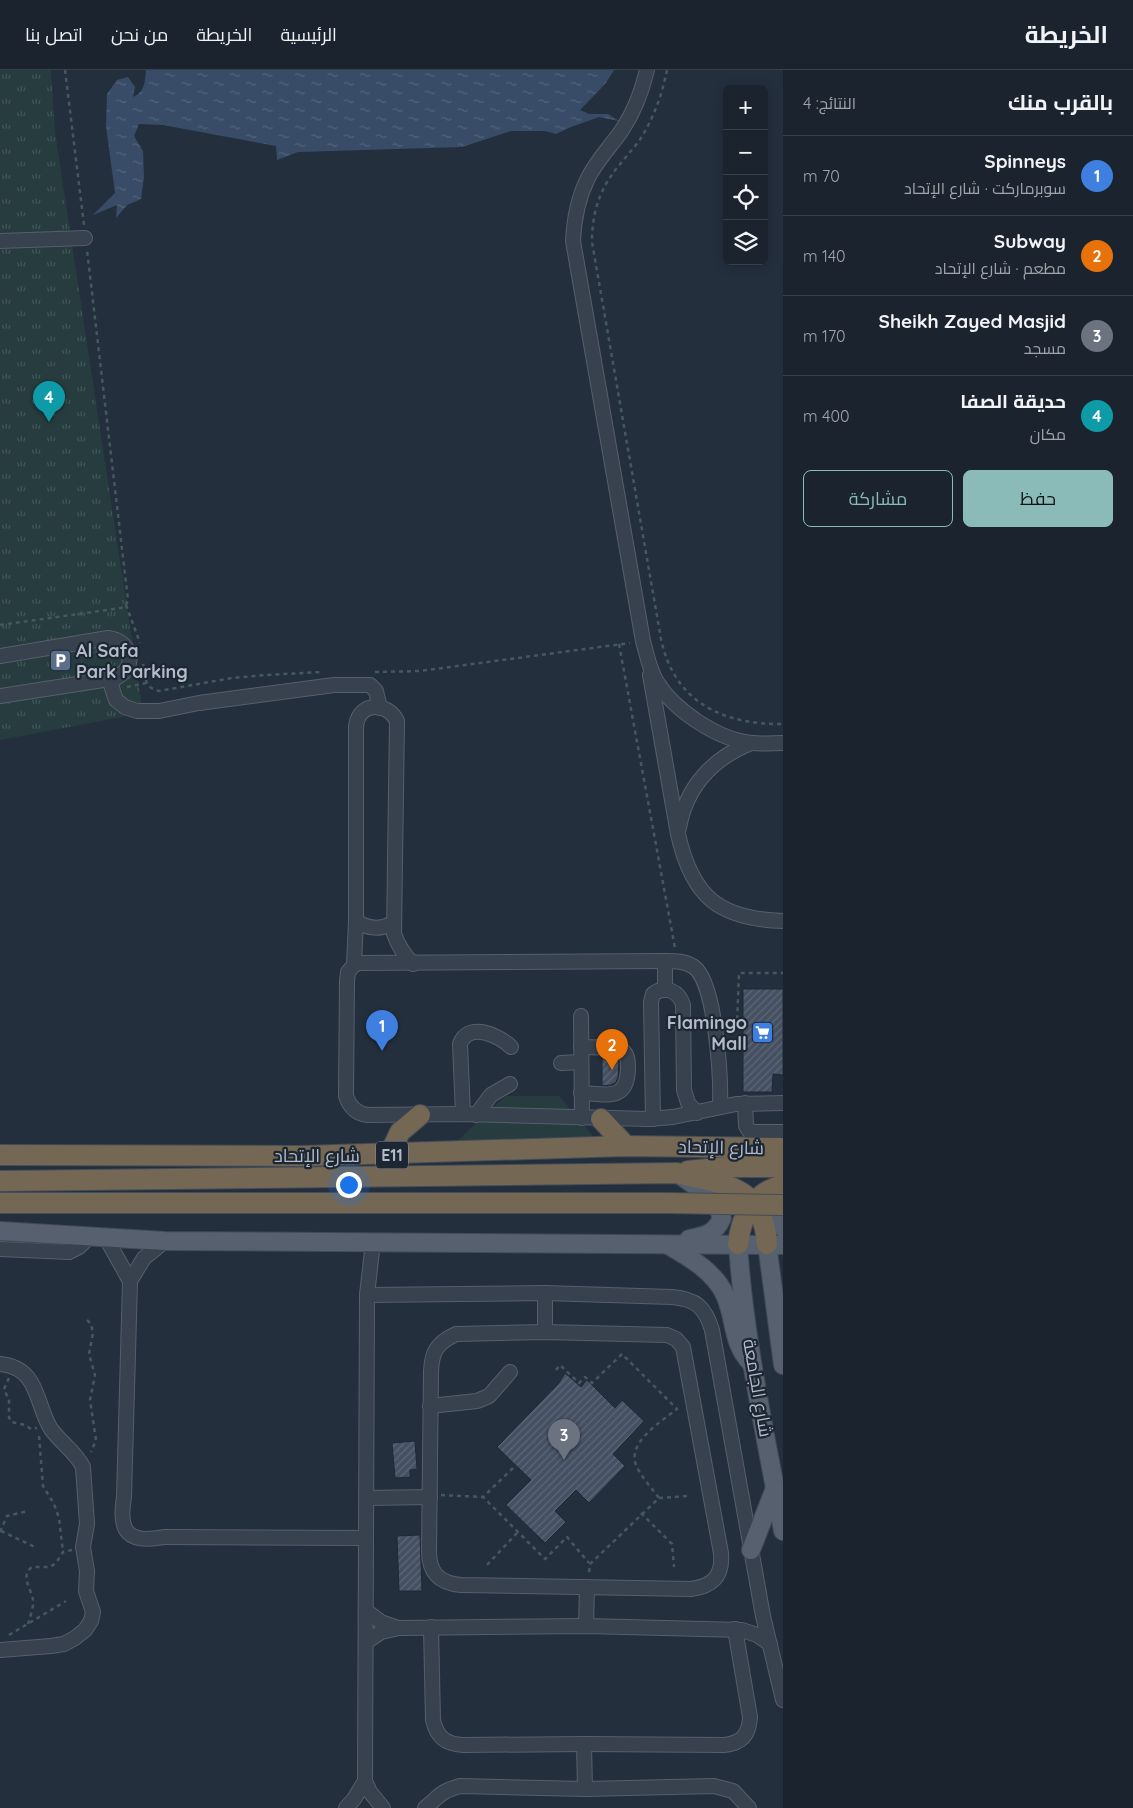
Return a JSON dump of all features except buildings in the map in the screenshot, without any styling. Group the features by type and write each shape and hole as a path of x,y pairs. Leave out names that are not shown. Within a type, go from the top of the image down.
{"highway":[{"path":"389,1155 400,1132 420,1115"},
{"path":"591,1118 626,1146"},
{"name":"شارع الإتحاد","path":"0,1154 303,1156 389,1155 626,1146 783,1148"},
{"path":"0,1182 676,1173 714,1167 783,1166"},
{"path":"676,1173 723,1183 745,1194 763,1219 775,1244"},
{"path":"738,1244 744,1218 753,1203 763,1193 783,1185"},
{"path":"0,1203 658,1203 783,1205"}],"main road":[{"path":"0,1145 29,1154"},
{"path":"667,1245 713,1232 718,1227 722,1218 715,1200 676,1173"},
{"path":"783,1200 780,1204 778,1215 783,1228"},
{"path":"0,1230 97,1238 165,1241 667,1245 775,1244"},
{"name":"شارع الجامعة","path":"738,1244 739,1268 753,1365 783,1531"},
{"name":"شارع الجامعة","path":"775,1244 770,1266 783,1365"},
{"path":"667,1245 693,1261 714,1278 726,1296 741,1350 753,1365"},
{"path":"739,1268 744,1257 748,1253 753,1252 758,1253 770,1266"},
{"path":"777,1322 783,1302"},
{"path":"751,1550 775,1487"}],"street":[{"path":"647,70 632,114 596,164 581,193 576,208 573,241 678,834 687,866 692,877 709,898 719,906 753,920 783,921"},
{"path":"0,241 85,238"},
{"path":"0,656 108,638 116,639 127,648 130,655 127,669 116,678 0,696"},
{"path":"648,664 657,682 668,696 693,718 721,734 751,743 783,743"},
{"path":"109,679 116,700 125,707 137,711 159,711 199,703 334,685 370,685 376,691 380,708"},
{"path":"413,964 397,943 393,923 396,721 394,715 388,710 380,708 364,709 356,726 356,921 354,964 348,972 346,1096 351,1107 362,1114 653,1119 697,1113 720,1106 745,1103 783,1103"},
{"path":"678,834 686,804 701,778 723,756 751,743"},
{"path":"356,921 362,925 376,928 382,928 393,923"},
{"path":"665,990 671,961"},
{"path":"354,964 671,961 686,963 696,968 703,978 708,993 719,1061 720,1106"},
{"path":"653,1119 651,998 657,991 674,992 679,995 683,1005 684,1090 688,1103 697,1113"},
{"path":"581,1016 582,1093 591,1118"},
{"path":"469,1115 460,1044 462,1038 472,1032 488,1033 500,1038 511,1047"},
{"path":"581,1047 620,1048 625,1051 628,1061 627,1084 621,1091 612,1094 582,1093"},
{"path":"561,1063 581,1062"},
{"path":"469,1115 491,1095 510,1084"},
{"path":"745,1103 746,1126 750,1132 783,1132"},
{"path":"0,1249 69,1252 97,1238 119,1259 130,1281 124,1497 129,1520 136,1527 144,1533 164,1538 365,1538"},
{"path":"130,1281 144,1258 165,1241"},
{"path":"374,1242 367,1295 365,1781 370,1792 384,1808"},
{"path":"367,1295 545,1294 672,1297 686,1298 699,1305 708,1316 712,1330 763,1616 783,1700"},
{"path":"545,1294 546,1332"},
{"path":"546,1332 667,1334 676,1339 683,1347 721,1553 722,1564 712,1582 702,1587 691,1589 461,1585 450,1584 433,1571 429,1561 430,1406 431,1359 436,1348 445,1339 456,1334 546,1332"},
{"path":"2,1644 51,1646 64,1644 76,1638 85,1630 91,1621 93,1612 86,1591 87,1571 83,1547 87,1524 84,1467 80,1460 52,1431 36,1389 29,1380 6,1366"},
{"path":"430,1406 477,1401 489,1396 510,1372"},
{"path":"367,1498 430,1496"},
{"path":"586,1626 587,1587"},
{"path":"366,1611 381,1622 399,1628"},
{"path":"366,1642 381,1632 399,1628 586,1626 738,1629 754,1626 763,1616"},
{"path":"431,1627 433,1720 436,1730 442,1739 452,1744 463,1745 735,1744 744,1738 750,1728 738,1629"},
{"path":"738,1629 757,1635 770,1644"},
{"path":"584,1744 585,1789"},
{"path":"346,1808 365,1781"},
{"path":"426,1808 436,1796 460,1786 585,1789 714,1786 733,1791 749,1808"}],"path":[{"path":"0,625 121,608 126,605 128,600 66,70"},
{"path":"667,70 662,90 648,126 638,142 608,179 602,191 594,216 592,242 661,639 673,672 687,691 705,706 715,712 741,721 783,724"},
{"path":"126,605 138,634 141,648"},
{"path":"374,672 420,671 661,639"},
{"path":"619,644 671,961"},
{"path":"142,657 146,683 152,689 159,691 257,676 325,672"},
{"path":"716,1038 737,1023 739,973 783,973"},
{"path":"84,1467 96,1440 90,1400 95,1375 89,1354 93,1333 91,1324 87,1320"},
{"path":"556,1370 560,1366 579,1383 585,1377 592,1383 622,1354 678,1409 647,1433 636,1449 635,1463 659,1498"},
{"path":"6,1366 4,1388 10,1400 9,1417 11,1422 22,1424 30,1429 39,1427 43,1486 54,1504 59,1518 63,1552 56,1563 50,1567 32,1567 28,1570 26,1577 28,1588 34,1601 28,1624"},
{"path":"483,1497 513,1468"},
{"path":"430,1496 483,1497 545,1560 567,1537 590,1564 641,1513 659,1498 688,1496"},
{"path":"28,1511 8,1516 0,1531 35,1546"},
{"path":"641,1513 672,1544 674,1568"},
{"path":"487,1565 518,1532"},
{"path":"63,1552 83,1547"},
{"path":"2,1644 28,1624 66,1602"}],"green space":[{"path":"0,70 51,70 55,132 143,713 0,740"},
{"path":"506,1096 559,1096 596,1140 457,1141"}],"water":[{"path":"146,70 614,70 606,83 580,110 589,114 608,114 619,121 599,117 556,134 545,131 511,131 462,147 298,152 277,160 276,146 163,125 139,124 134,136 143,151 144,177 141,199 127,205 116,218 117,205 93,215 115,193 106,126 107,94 117,80 128,77 135,87 133,97 137,95 144,86"}],"place":[{"name":"حديقة الصفا","path":"49,422"},
{"name":"Al Safa Park Parking","path":"60,660"},
{"name":"Flamingo Mall","path":"763,1032"},
{"name":"Spinneys","path":"382,1051"},
{"name":"Subway","path":"612,1070"},
{"name":"Sheikh Zayed Masjid","path":"564,1460"}]}
